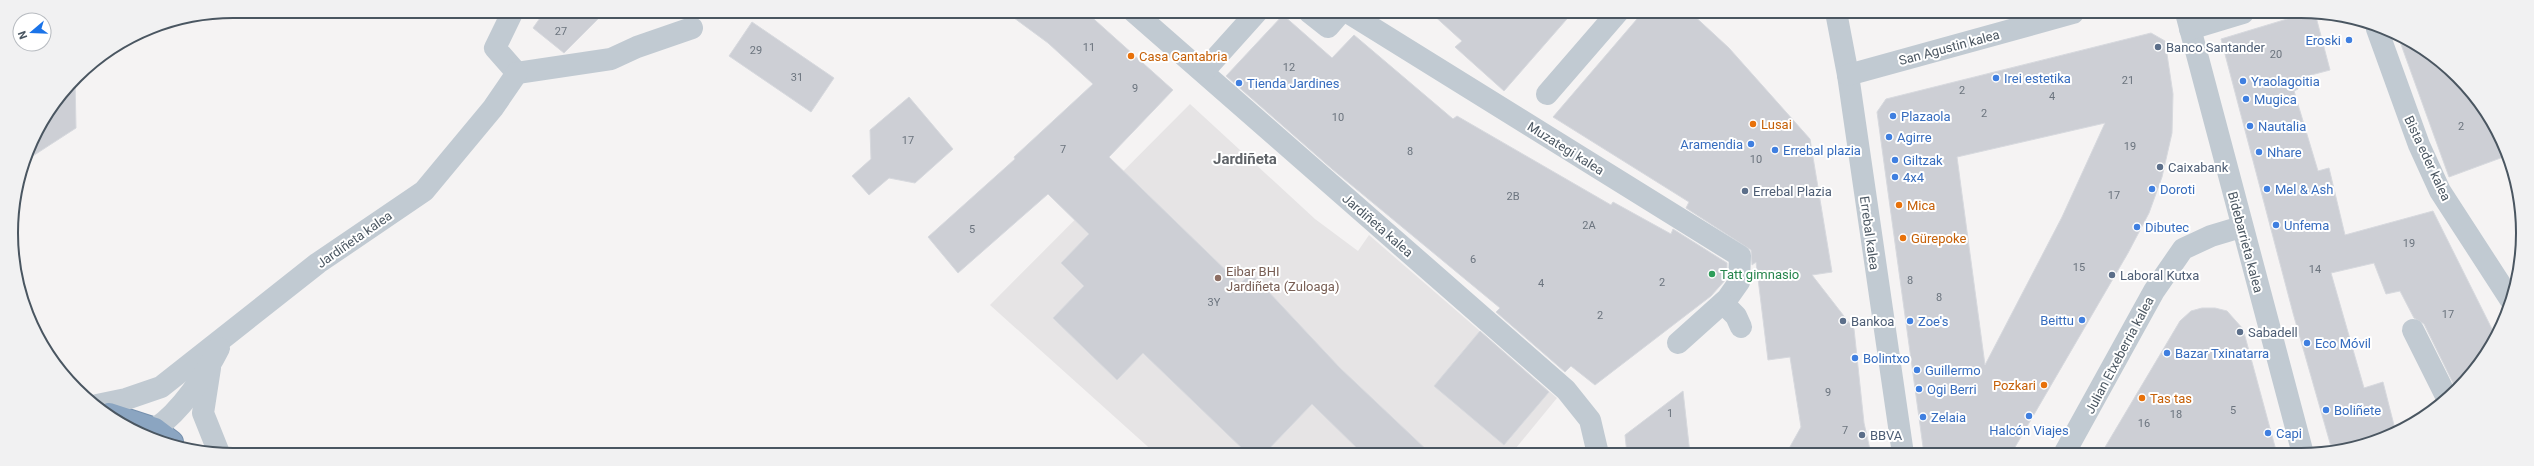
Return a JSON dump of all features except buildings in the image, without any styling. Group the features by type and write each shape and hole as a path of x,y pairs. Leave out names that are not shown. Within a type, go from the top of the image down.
{"highway":[{"path":"137,426 148,430"}],"street":[{"path":"510,18 495,48 517,73 611,59 637,47 692,28"},
{"name":"Jardiñeta kalea","path":"1141,18 1204,71 1566,390 1590,420 1597,448"},
{"path":"1204,71 1252,18"},
{"path":"1317,18 1328,27 1336,18"},
{"name":"Muzategi kalea","path":"1357,18 1740,256 1739,282 1723,303 1678,343"},
{"path":"1547,94 1613,18"},
{"name":"Errebal kalea","path":"1837,18 1848,75 1902,448"},
{"name":"San Agustin kalea","path":"1848,75 2055,18"},
{"name":"Bidebarrieta kalea","path":"2209,18 2188,21 2301,448"},
{"name":"Bista eder kalea","path":"2378,32 2419,145 2440,191 2507,295"},
{"name":"Jardiñeta kalea","path":"102,404 126,399 161,387 223,340 318,263 424,191 493,108 517,73"},
{"name":"Julian Etxeberria kalea","path":"2067,448 2154,291 2183,249 2211,236 2242,227"},
{"path":"1723,303 1736,316 1741,327"},
{"path":"2413,330 2445,393"},
{"path":"148,430 182,402 211,365 223,340"},
{"path":"211,365 203,413 217,448"}],"shaded area":[{"name":"Eibar BHI Jardiñeta (Zuloaga)","path":"1190,104 1315,219 1358,251 1369,235 1557,398 1516,448 1149,448 990,305"}],"place":[{"name":"Eroski","path":"2349,40"},
{"name":"Banco Santander","path":"2158,47"},
{"name":"Casa Cantabria","path":"1131,56"},
{"name":"Irei estetika","path":"1996,78"},
{"name":"Yraolagoitia","path":"2243,81"},
{"name":"Tienda Jardines","path":"1239,83"},
{"name":"Mugica","path":"2246,99"},
{"name":"Plazaola","path":"1893,116"},
{"name":"Lusai","path":"1753,124"},
{"name":"Nautalia","path":"2250,126"},
{"name":"Agirre","path":"1889,137"},
{"name":"Aramendia","path":"1751,144"},
{"name":"Errebal plazia","path":"1775,150"},
{"name":"Nhare","path":"2259,152"},
{"name":"Giltzak","path":"1895,160"},
{"name":"Caixabank","path":"2160,167"},
{"name":"4x4","path":"1895,177"},
{"name":"Doroti","path":"2152,189"},
{"name":"Mel & Ash","path":"2267,189"},
{"name":"Errebal Plazia","path":"1745,191"},
{"name":"Mica","path":"1899,205"},
{"name":"Unfema","path":"2276,225"},
{"name":"Dibutec","path":"2137,227"},
{"name":"Gürepoke","path":"1903,238"},
{"name":"Tatt gimnasio","path":"1712,274"},
{"name":"Laboral Kutxa","path":"2112,275"},
{"name":"Eibar BHI Jardiñeta (Zuloaga)","path":"1218,278"},
{"name":"Beittu","path":"2082,320"},
{"name":"Bankoa","path":"1843,321"},
{"name":"Zoe's","path":"1910,321"},
{"name":"Sabadell","path":"2240,332"},
{"name":"Eco Móvil","path":"2307,343"},
{"name":"Bazar Txinatarra","path":"2167,353"},
{"name":"Bolintxo","path":"1855,358"},
{"name":"Guillermo","path":"1917,370"},
{"name":"Pozkari","path":"2044,385"},
{"name":"Ogi Berri","path":"1919,389"},
{"name":"Tas tas","path":"2142,398"},
{"name":"Boliñete","path":"2326,410"},
{"name":"Halcón Viajes","path":"2029,416"},
{"name":"Zelaia","path":"1923,417"},
{"name":"Capi","path":"2268,433"},
{"name":"BBVA","path":"1862,435"}],"district":[{"name":"Jardiñeta","path":"1245,159"}]}
